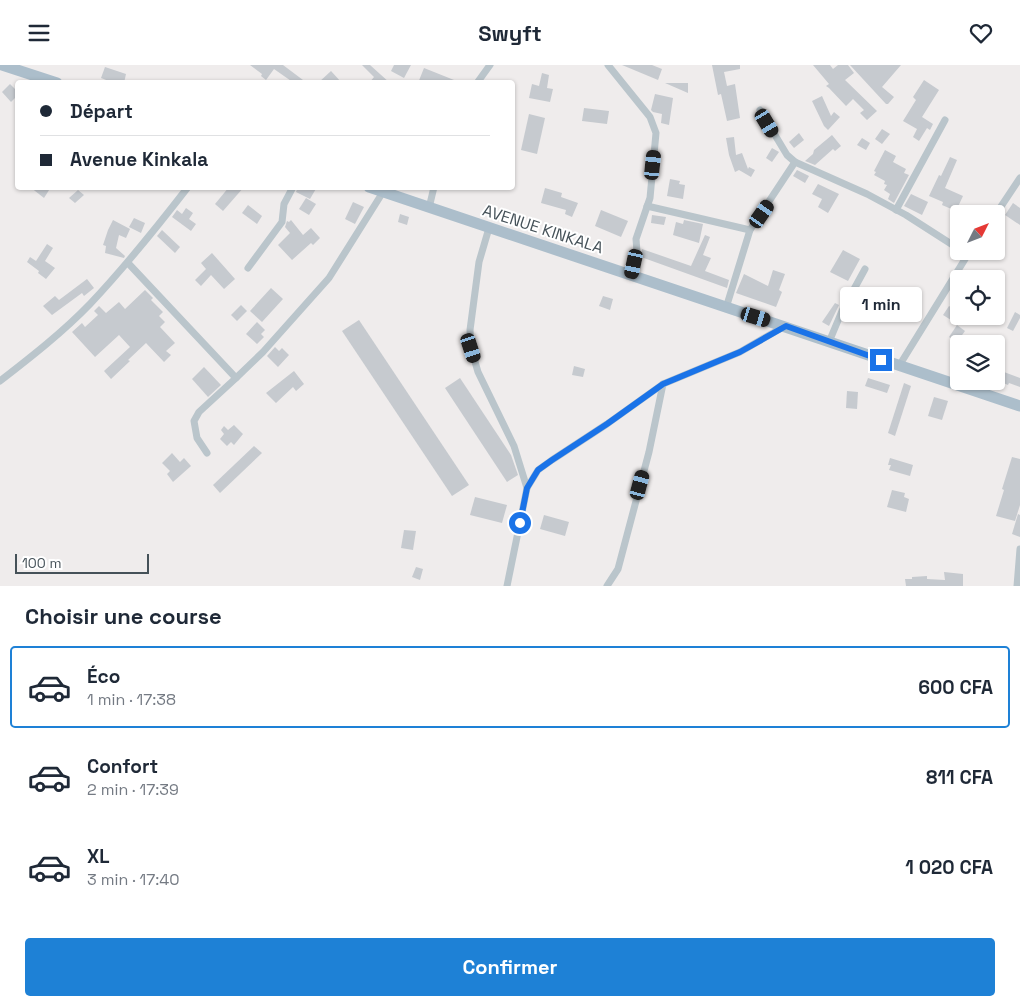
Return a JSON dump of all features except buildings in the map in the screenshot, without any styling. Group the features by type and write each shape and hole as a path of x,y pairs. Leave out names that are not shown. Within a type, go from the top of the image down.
{"main road":[{"path":"2,65 48,80"},
{"name":"AVENUE KINKALA","path":"377,190 1020,406"}],"street":[{"path":"479,80 490,65"},
{"path":"608,65 650,117 656,133 650,198 636,239 637,252 632,275"},
{"path":"760,110 787,155 795,163 867,194 950,242"},
{"path":"896,210 945,121"},
{"path":"726,308 750,231 795,163"},
{"path":"1002,205 1020,178"},
{"path":"0,381 89,306 128,263 186,190"},
{"path":"248,268 282,222 284,204 291,190"},
{"path":"429,208 433,190"},
{"path":"207,453 197,438 194,421 199,412 269,345 329,278 383,192"},
{"path":"647,206 721,222 750,231"},
{"path":"489,228 479,262 470,330 471,348 478,372 514,446 527,488"},
{"path":"899,366 959,260"},
{"path":"128,263 236,378"},
{"path":"829,341 842,311 865,269"},
{"path":"507,586 527,488 538,470 663,384 740,352 786,326"},
{"path":"607,586 618,569 649,452 663,384"},
{"path":"1017,586 1020,549"}],"route":[{"path":"520,523 527,488 538,470 663,384 740,352 786,326 881,360"}]}
